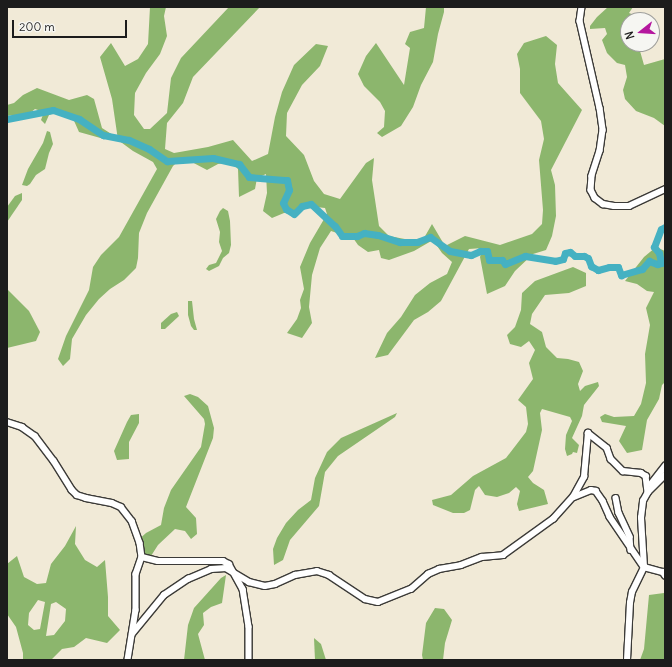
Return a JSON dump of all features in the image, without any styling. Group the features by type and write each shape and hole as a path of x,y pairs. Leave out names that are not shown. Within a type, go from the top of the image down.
{"street":[{"path":"582,7 580,21 600,108 603,130 600,151 592,176 591,190 595,198 603,204 629,206 665,189"},
{"path":"7,422 22,427 35,436 54,460 72,490 77,495 112,502 127,512 132,521 139,539 142,557 136,574 136,610 128,660"},
{"path":"132,634 164,595 188,579 211,569 222,567 249,582 265,586 275,584 295,575 317,572 329,575 365,598 378,602 411,589 428,574 439,569 461,565 482,557 503,555 554,519 573,498 584,477 589,432 607,448 611,459 623,471 644,474 648,479 648,490"},
{"path":"627,660 632,592 644,567 642,507 648,490 665,466"},
{"path":"648,490 665,475"},
{"path":"573,498 591,490 596,491 631,550 644,567 664,573"},
{"path":"616,498 619,513 630,537 631,550"},
{"path":"142,557 158,561 223,561 229,564 236,574 243,589 246,604 249,660"}],"green space":[{"path":"150,7 166,7 164,16 167,36 160,54 146,73 135,93 134,115 144,129 150,129 167,113 171,78 181,58 229,7 260,7 193,77 183,103 167,123 165,149 174,153 208,147 233,140 252,161 268,154 275,117 282,92 294,65 316,44 328,46 320,66 302,85 287,113 286,136 304,155 314,181 324,194 340,199 366,163 374,158 372,180 379,226 389,236 410,240 424,238 432,224 445,246 465,236 500,245 532,234 542,224 543,210 539,160 544,139 541,121 520,93 520,69 517,54 524,43 546,36 557,45 555,64 558,83 582,110 551,170 555,185 556,216 552,236 546,250 533,254 515,271 505,286 487,294 480,257 483,248 469,249 441,301 428,312 414,320 388,355 375,358 387,333 401,317 415,295 430,283 447,274 452,262 442,253 433,240 414,251 389,260 381,258 379,250 368,252 358,245 351,235 343,235 331,231 320,248 312,275 309,307 312,323 302,338 287,333 297,319 301,308 300,300 304,289 300,267 310,243 327,214 325,208 307,206 299,211 284,213 272,218 263,211 267,193 266,174 257,178 255,189 239,197 238,169 230,162 218,164 207,170 188,160 179,160 173,166 147,213 139,233 136,268 124,280 110,289 99,299 86,315 72,339 70,359 63,366 58,359 66,336 89,290 93,267 101,255 119,237 157,169 153,162 133,151 118,140 112,99 100,57 111,43 125,66 138,59 148,44"},
{"path":"426,7 444,7 433,62 421,85 413,107 401,126 382,137 377,133 384,127 385,111 380,102 364,86 358,74 366,56 376,43 404,85 410,48 405,44 410,32 424,28"},
{"path":"608,7 633,7 630,12 620,12 620,52 640,52 644,65 665,59 665,126 654,118 636,111 625,99 623,90 627,77 625,65 617,63 607,53 602,40 607,34 605,28 590,29 590,26"},
{"path":"37,88 69,100 87,95 94,99 102,128 113,135 104,139 79,132 71,114 54,113 49,115 45,124 41,120 44,112 35,109 26,116 7,116 7,105 14,103 23,95"},
{"path":"47,131 50,132 53,144 45,169 36,175 30,184 27,186 22,185 28,169 43,143"},
{"path":"22,193 22,200 7,222 7,207 15,196"},
{"path":"223,208 228,211 231,245 229,253 223,258 219,266 209,271 206,269 209,265 216,263 222,251 219,242 220,232 216,219"},
{"path":"656,247 665,251 665,382 662,385 659,399 647,420 642,450 627,453 619,441 626,426 602,422 600,417 605,414 614,417 634,416 641,404 646,383 645,354 650,325 646,308 654,292 647,291 637,284 625,281 644,257"},
{"path":"573,267 586,273 586,286 569,293 545,295 532,314 530,324 542,332 546,347 557,358 579,362 583,371 578,384 580,391 585,386 598,382 599,386 584,405 582,416 572,438 579,445 577,453 573,452 567,456 565,449 566,435 572,421 570,417 542,409 540,413 542,430 533,471 528,477 533,483 544,490 548,504 519,511 517,504 520,491 516,487 509,493 497,497 485,495 479,486 475,490 470,510 464,513 453,513 433,505 432,500 451,495 473,476 506,458 526,432 528,424 526,407 518,400 533,379 529,363 535,350 529,341 521,347 510,344 507,335 515,327 521,310 522,293 535,281"},
{"path":"7,289 29,311 40,332 36,341 7,348"},
{"path":"188,301 192,301 197,330 194,330 191,326 188,315"},
{"path":"177,312 179,316 165,329 161,329 161,323 171,314"},
{"path":"190,394 198,397 208,406 214,428 213,438 186,507 196,518 197,534 191,539 185,531 175,529 158,545 151,556 138,552 135,543 146,533 161,525 164,508 171,490 201,447 205,424 204,419 184,396"},
{"path":"397,413 395,417 338,456 325,472 319,506 290,540 283,560 274,565 273,549 277,538 286,523 298,510 311,500 315,478 327,452 341,438"},
{"path":"139,414 139,423 129,442 129,459 117,460 114,451 127,422 131,415"},
{"path":"76,526 75,544 85,560 97,567 105,560 108,616 120,630 107,643 86,638 74,647 62,649 51,660 23,660 23,653 16,627 7,614 7,564 17,556 24,577 37,584 46,583 51,564 65,546","holes":["38,600 45,602 40,629 34,630 28,625 29,613","56,602 66,609 65,621 54,635 46,636 51,604"]},
{"path":"226,575 222,603 211,607 203,613 204,625 198,634 205,660 184,660 188,625 194,608 221,578"},
{"path":"664,593 665,660 640,660 644,649 649,595"},
{"path":"435,608 444,609 452,620 445,643 443,660 423,660 422,655 426,623"},
{"path":"314,638 321,644 326,660 315,660"}],"waterway":[{"path":"7,119 53,110 79,119 103,135 129,140 149,149 167,161 213,158 239,164 249,177 287,180 289,190 283,203 286,209 294,214 302,206 311,204 335,226 342,236 357,236 364,233 378,235 400,242 417,242 430,237 450,251 471,255 480,251 487,251 489,260 502,260 505,264 525,256 555,261 563,259 565,253 570,252 575,256 584,256 588,258 591,266 598,270 609,267 618,267 621,275 642,269 649,261 657,264 661,263 659,253 654,247 661,229 665,227"}]}
